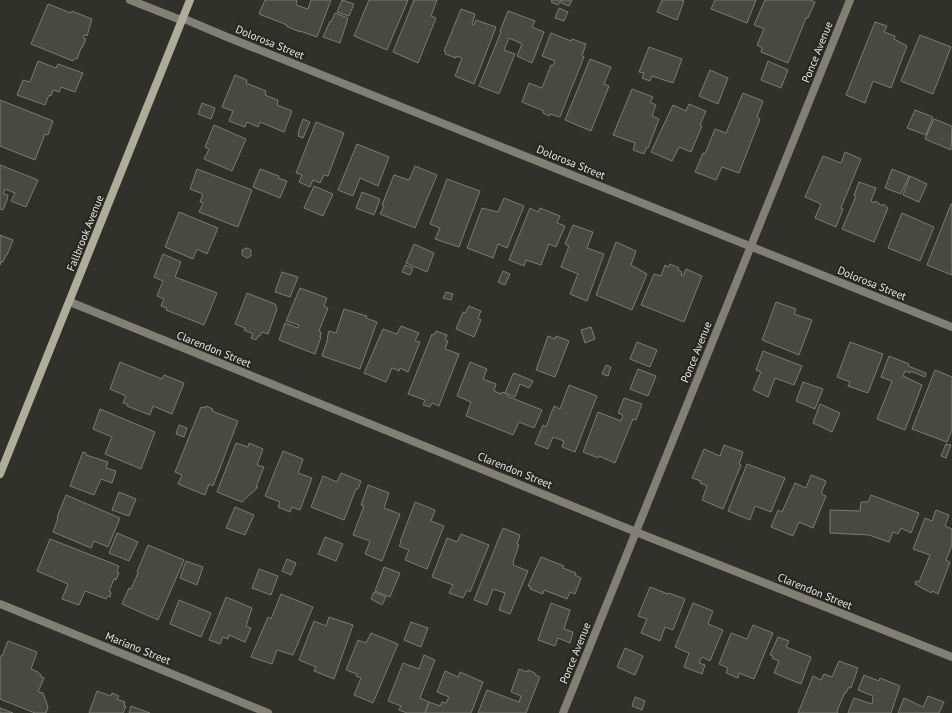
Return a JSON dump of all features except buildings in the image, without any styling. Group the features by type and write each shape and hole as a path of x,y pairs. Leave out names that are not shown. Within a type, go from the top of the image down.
{"main road":[{"name":"Fallbrook Avenue","path":"0,474 190,0"}],"street":[{"name":"Dolorosa Street","path":"130,0 182,19 952,327"},
{"name":"Ponce Avenue","path":"563,713 850,0"},
{"name":"Clarendon Street","path":"70,302 636,532 952,657"},
{"name":"Mariano Street","path":"0,604 268,713"}]}
